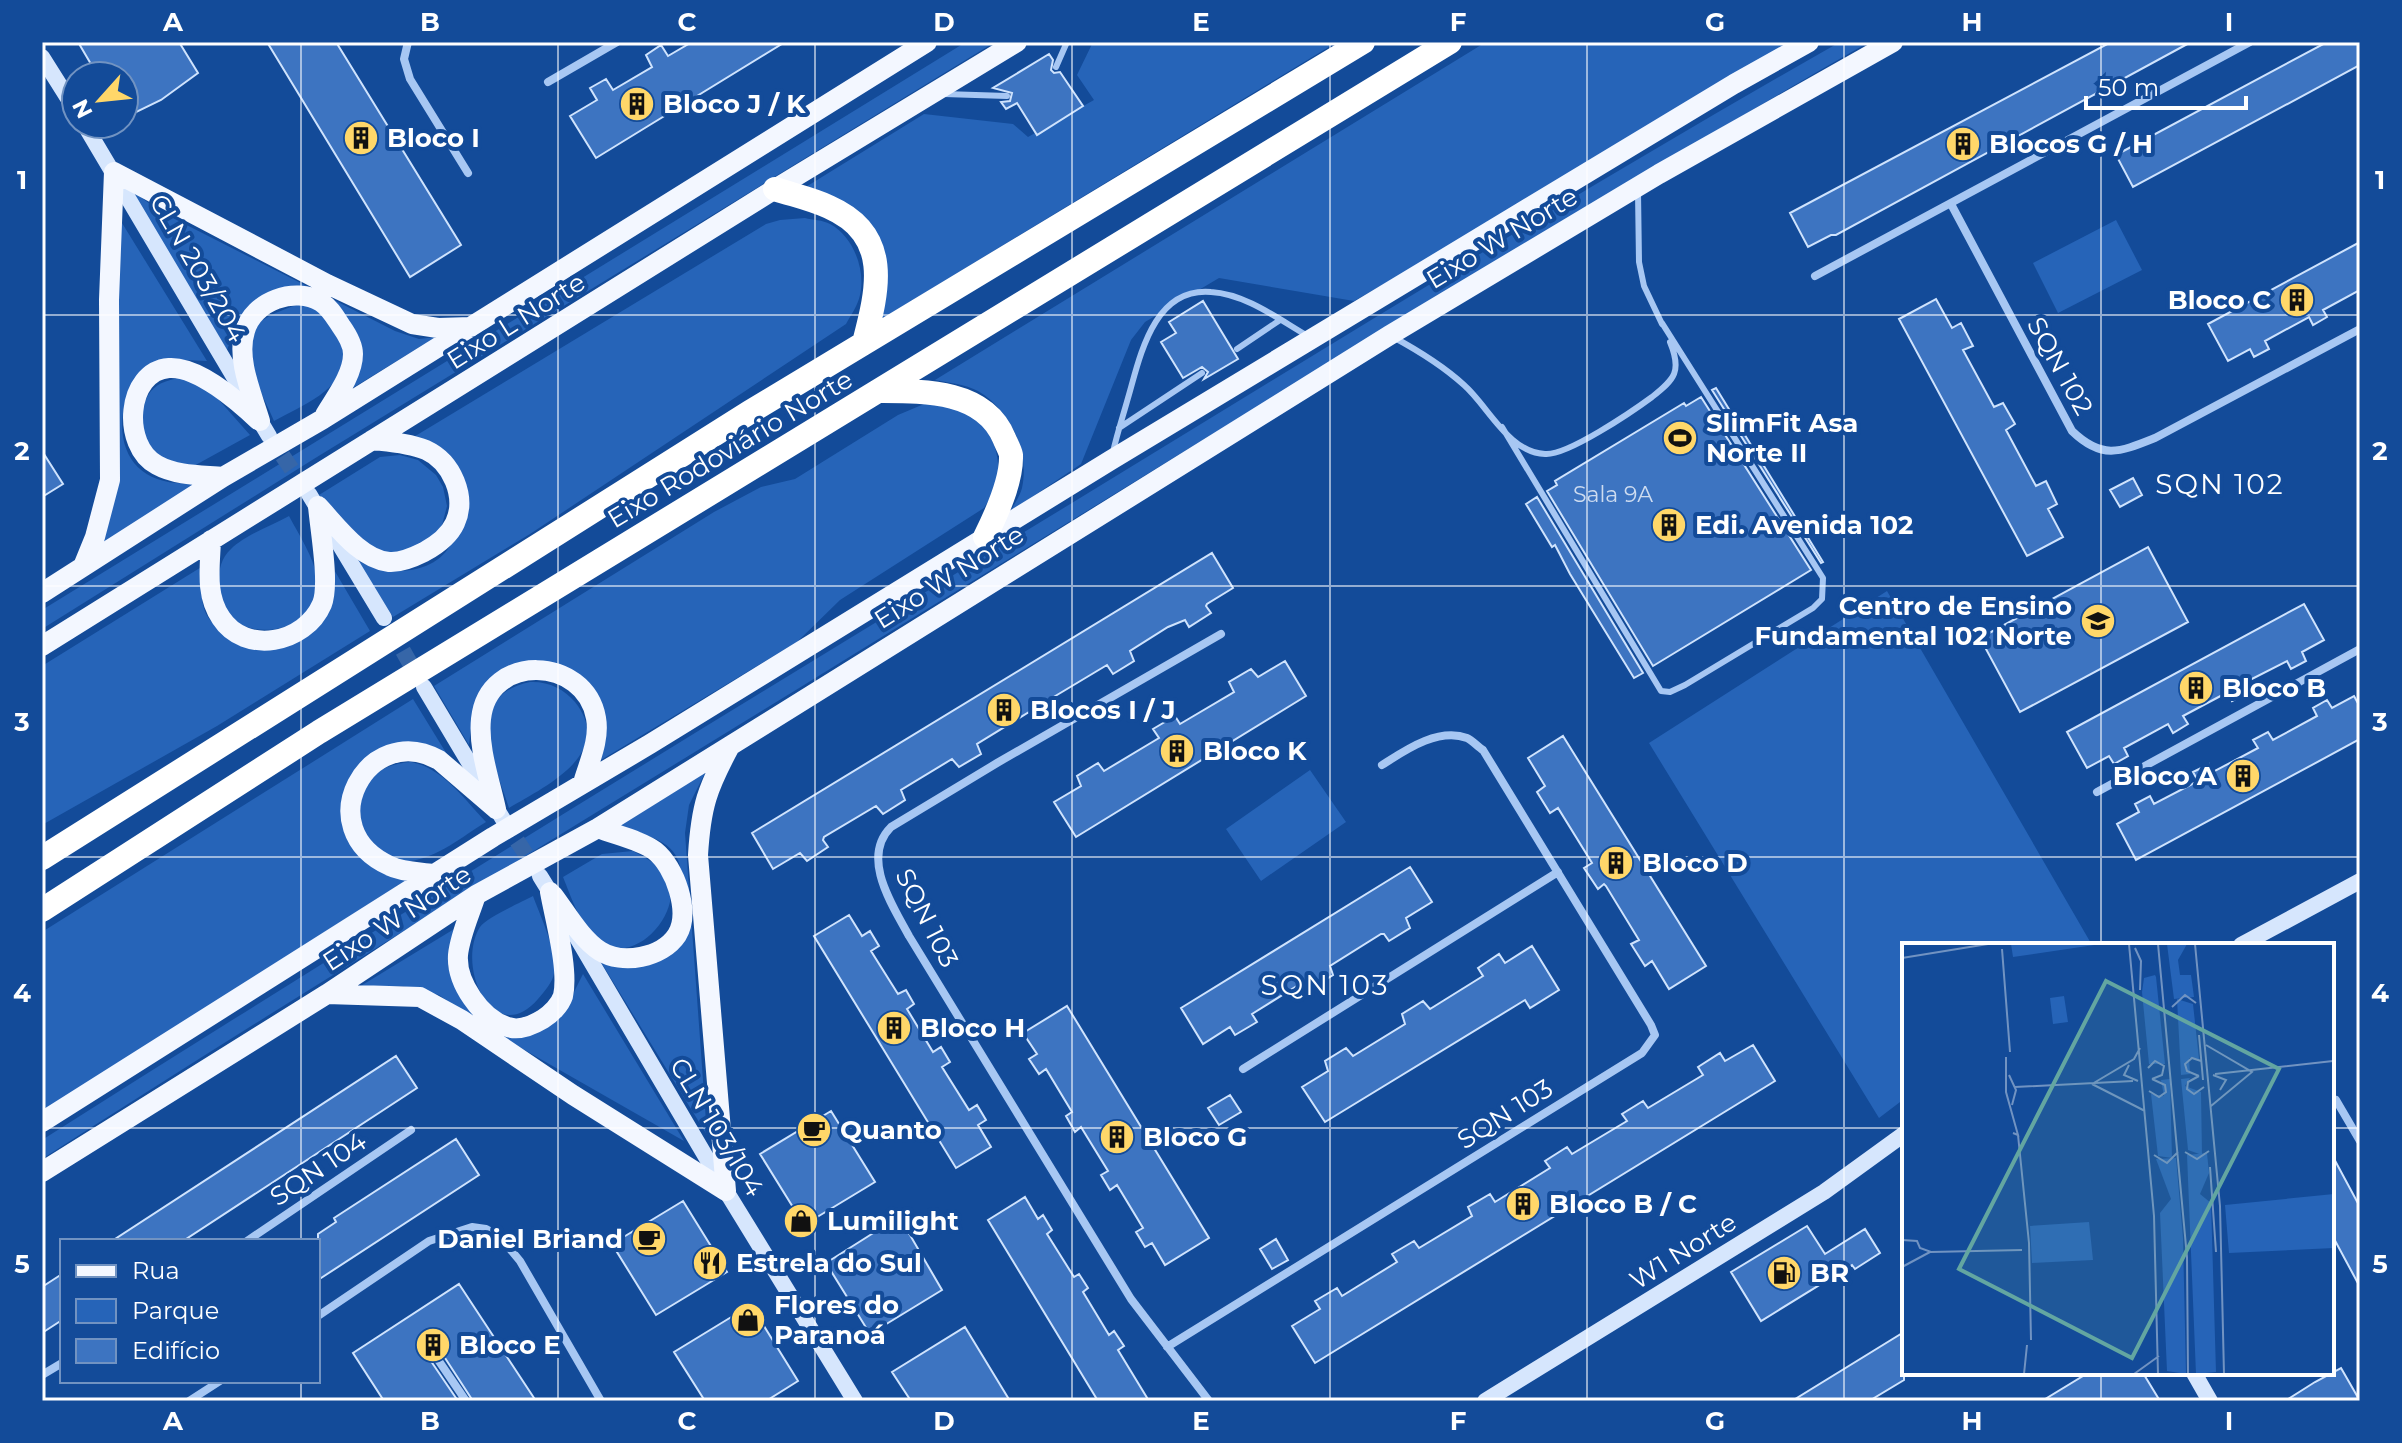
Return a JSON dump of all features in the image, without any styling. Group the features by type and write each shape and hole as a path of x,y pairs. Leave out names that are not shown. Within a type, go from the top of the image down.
{"highway":[{"name":"Eixo Rodoviário Norte","path":"42,858 864,343 1363,42"},
{"name":"Eixo Rodoviário Norte","path":"42,910 319,732 1450,42"},
{"path":"775,189 830,207 852,221 868,240 878,276 864,343"},
{"path":"880,391 923,391 953,397 981,408 999,425 1011,454 1001,505 985,537"}],"main road":[{"name":"Eixo L Norte","path":"42,593 223,477 323,419 927,42"},
{"name":"Eixo L Norte","path":"42,646 775,189 1017,42"},
{"name":"Eixo W Norte","path":"42,1122 433,874 1111,460 1734,84 1809,42"},
{"name":"Eixo W Norte","path":"42,1172 327,994 476,895 598,828 1390,335 1638,187 1893,42"},
{"path":"84,564 95,537 110,480 109,300 114,172 327,284 412,324 438,328 471,327"},
{"path":"264,429 243,359 245,330 254,315 266,304 298,295 320,301 330,310 345,332 353,354 348,374 323,419"},
{"path":"223,477 177,473 147,458 138,445 132,423 141,387 160,370 176,369 198,376 236,398 264,429"},
{"path":"314,500 357,547 389,562 412,558 441,542 455,524 458,510 459,492 453,476 428,451 405,444 372,440"},
{"path":"211,540 210,590 220,617 230,629 253,642 280,639 303,627 322,604 325,579 314,500"},
{"path":"500,815 482,743 481,720 485,701 493,687 512,675 534,668 566,677 581,689 591,703 596,718 597,740 583,783"},
{"path":"726,1191 698,855 701,813 711,782 731,744"},
{"path":"433,874 392,867 361,845 348,812 353,791 364,773 385,758 404,750 429,754 500,815"},
{"path":"545,884 590,943 601,952 623,958 645,957 678,934 682,909 677,885 667,865 654,851 598,828"},
{"path":"476,895 458,957 463,979 478,1007 492,1019 510,1028 527,1026 550,1014 562,997 562,964 545,884"},
{"path":"327,994 420,997 462,1020 573,1095 726,1191"}],"street":[{"path":"398,42 406,46 406,68 410,79 468,173"},
{"path":"548,82 617,42"},
{"path":"1815,276 2250,42"},
{"path":"42,57 60,86"},
{"name":"CLN 203/204","path":"94,140 264,429"},
{"name":"SQN 102","path":"1951,204 2072,431 2088,447 2106,451 2131,447 2155,438 2360,329"},
{"path":"314,500 384,618"},
{"name":"SQN 103","path":"1209,1401 1131,1299 909,936 886,893 879,869 879,848 891,827 1221,634"},
{"path":"2097,792 2360,649"},
{"path":"424,687 500,815"},
{"name":"SQN 103","path":"1167,1347 1642,1053 1655,1035 1483,750 1468,738 1449,736 1415,745 1382,765"},
{"path":"1243,1069 1558,872"},
{"path":"2245,943 2360,881"},
{"name":"CLN 103/104","path":"545,884 726,1191 855,1401"},
{"path":"2336,1100 2360,1141"},
{"name":"SQN 104","path":"250,1239 411,1130"},
{"name":"W1 Norte","path":"1485,1401 1824,1192 1902,1136"},
{"path":"320,1315 429,1241 472,1227 486,1229 500,1237 520,1261 601,1401"},
{"path":"426,1342 466,1401"},
{"path":"42,1375 60,1364"},
{"path":"2195,1375 2210,1401"},
{"path":"189,1401 217,1383"}],"lane":[{"path":"1056,67 1067,42"},
{"path":"932,94 1007,96"},
{"path":"1390,335 1438,363 1466,387 1520,445 1536,453 1550,455 1571,447 1638,408 1668,384 1676,370 1677,358 1644,286 1639,262 1638,187"},
{"path":"1111,460 1142,348 1157,319 1172,304 1200,292 1213,292 1244,301 1312,339"},
{"path":"1237,349 1280,320"},
{"path":"1502,427 1661,691 1670,692 1685,685 1813,608 1822,599 1823,578 1662,323"},
{"path":"1119,428 1202,373"}],"green space":[{"path":"966,42 995,42 42,629 42,610"},
{"path":"1093,42 1337,42 875,323 881,255 796,193 924,114 1013,124 1028,137 1094,100 1077,75"},
{"path":"1486,42 1807,42 1354,301 1219,278 1145,322 1131,340 1081,464 1011,511 1021,491 1024,474 1020,446 1008,420 978,391 935,380"},
{"path":"1840,42 1869,42 1228,424 442,907 42,1159 42,1140 378,929 1389,309"},
{"path":"131,190 161,212 395,331 419,339 436,337 346,392 354,373 329,304 249,306 238,319 227,350"},
{"path":"114,210 207,361 185,360 128,392 122,431 126,448 133,462 145,473 160,480 200,482 94,549 106,531"},
{"path":"805,218 838,229 856,255 861,275 860,295 846,324 530,534 393,617 357,560 369,566 396,571 434,562 452,542 463,506 412,438 766,224"},
{"path":"2116,220 2142,270 2058,313 2033,263"},
{"path":"302,303 319,307 336,331 344,355 342,369 326,390 274,421 252,370 249,343 252,331 261,321"},
{"path":"184,377 211,391 250,435 192,467 167,466 139,433 143,410 154,388"},
{"path":"924,404 947,405 963,411 974,417 990,436 998,460 998,473 994,492 984,508 840,600 797,642 596,763 603,721 545,666 479,698 473,711 469,745 434,686 714,512 761,487 795,479 898,415"},
{"path":"400,455 418,460 436,475 443,487 447,506 441,529 413,552 380,552 359,538 319,495 380,457"},
{"path":"289,516 315,569 316,598 306,614 291,624 272,630 252,628 235,621 222,606 218,583 221,564 237,544"},
{"path":"203,566 202,596 208,617 217,625 242,636 276,649 300,641 333,568 370,631 217,726 42,825 42,666"},
{"path":"1887,591 2091,943 1902,943 1902,1101 1879,1118 1649,743"},
{"path":"530,682 549,684 571,697 585,721 587,738 581,753 570,767 509,808 492,753 490,717 496,702 509,690"},
{"path":"413,699 448,756 415,746 353,774 342,812 343,828 358,855 371,865 408,879 42,1112 42,932"},
{"path":"411,762 423,765 443,778 486,822 440,851 410,861 391,858 376,848 365,833 360,815 361,797 370,780 386,768"},
{"path":"1310,770 1346,822 1261,881 1226,829"},
{"path":"705,773 689,805 685,833 707,1135 596,954 663,954 681,888 681,870 676,855 664,843 643,835 613,830"},
{"path":"633,851 664,873 671,890 669,904 664,918 643,941 629,947 615,948 600,942 587,929 563,877 602,854"},
{"path":"533,896 551,945 555,964 553,976 538,999 522,1012 507,1015 494,1009 483,997 472,962 474,944 484,923"},
{"path":"464,923 449,954 449,969 458,987 474,1005 497,1027 566,1008 583,974 684,1141 486,1028 439,995 403,986 359,987"}],"building":[{"path":"78,42 179,42 198,73 161,100 140,110 140,60 89,60"},
{"name":"Bloco I","path":"267,42 336,42 461,245 410,277"},
{"name":"Bloco J / K","path":"692,42 785,42 596,158 570,116 597,100 590,88 606,79 613,90 652,67 646,55 661,45 668,56"},
{"name":"Blocos G / H","path":"2111,42 2191,42 1836,235 1808,247 1790,213"},
{"path":"2327,42 2360,42 2360,65 2133,187 2116,155"},
{"path":"1049,54 1053,60 1051,70 1060,72 1083,106 1037,135 1017,103 1006,109 1001,102 1010,101 1012,93 993,88"},
{"name":"Bloco C","path":"2360,242 2360,290 2323,310 2327,317 2313,325 2309,317 2265,341 2269,349 2254,357 2250,349 2228,361 2208,324"},
{"path":"1936,299 1952,328 1961,323 1973,346 1963,350 1994,407 2003,403 2015,424 2006,430 2036,486 2046,481 2057,504 2048,509 2063,537 2027,556 1899,319"},
{"path":"1203,301 1238,359 1204,379 1208,372 1202,367 1183,378 1161,342 1176,333 1169,322"},
{"path":"1716,388 1823,562 1712,390"},
{"name":"Edi. Avenida 102","path":"1701,397 1811,570 1653,666 1547,491 1557,485 1555,481 1684,403 1686,406"},
{"path":"42,451 63,484 42,497"},
{"path":"2133,478 2142,495 2120,507 2110,490"},
{"path":"1537,497 1643,673 1634,678 1555,545 1552,547 1526,504"},
{"name":"Centro de Ensino Fundamental 102 Norte","path":"2148,547 2188,622 2020,712 1980,638"},
{"name":"Blocos I / J","path":"1212,553 1233,588 1207,604 1211,613 1189,627 1185,620 1168,627 1130,651 1134,661 1113,674 1107,665 1052,698 1058,707 1036,720 1029,712 977,744 981,754 959,767 952,759 901,790 905,800 883,814 876,806 824,837 828,847 807,861 800,853 773,869 752,833"},
{"name":"Bloco B","path":"2304,604 2324,640 2302,652 2306,661 2291,669 2287,661 2242,684 2247,693 2232,701 2228,692 2183,716 2188,724 2173,733 2168,724 2124,748 2128,756 2114,764 2109,756 2087,768 2067,732"},
{"name":"Bloco K","path":"1285,661 1306,696 1076,837 1054,802 1081,786 1077,776 1098,763 1104,771 1159,738 1153,729 1175,716 1180,724 1234,692 1229,682 1251,669 1258,677"},
{"name":"Bloco A","path":"2354,696 2360,707 2360,739 2136,860 2117,824 2139,812 2135,804 2150,796 2154,804 2198,781 2193,772 2209,764 2213,772 2258,748 2253,740 2268,732 2273,740 2317,716 2313,708 2327,700 2332,708"},
{"name":"Bloco D","path":"1563,736 1706,966 1669,989 1652,961 1645,966 1631,944 1639,940 1606,886 1604,884 1598,889 1584,868 1592,863 1558,808 1550,813 1537,792 1545,786 1528,758"},
{"path":"1410,867 1432,902 1406,918 1410,928 1389,941 1381,934 1330,966 1333,975 1312,988 1305,981 1252,1014 1257,1022 1235,1035 1230,1027 1203,1044 1181,1008"},
{"name":"Bloco H","path":"849,915 862,936 870,931 879,946 871,951 898,994 906,990 914,1004 907,1009 933,1052 941,1047 950,1062 942,1067 969,1110 977,1105 986,1120 978,1125 991,1147 956,1168 814,936"},
{"path":"1532,946 1559,990 1530,1008 1525,1000 1325,1122 1302,1087 1328,1071 1325,1061 1346,1048 1353,1056 1405,1024 1402,1014 1423,1001 1430,1009 1483,976 1478,968 1499,954 1505,963"},
{"name":"Bloco G","path":"1067,1006 1209,1238 1165,1265 1152,1243 1145,1247 1136,1232 1143,1228 1117,1185 1110,1190 1101,1175 1108,1171 1081,1127 1075,1132 1066,1116 1072,1112 1046,1069 1039,1074 1029,1059 1037,1054 1023,1033"},
{"name":"Bloco B / C","path":"1753,1045 1775,1081 1315,1363 1292,1326 1320,1309 1315,1301 1337,1288 1342,1296 1397,1262 1392,1254 1414,1241 1419,1248 1472,1216 1468,1207 1490,1194 1495,1202 1550,1168 1545,1161 1567,1147 1572,1154 1627,1121 1622,1114 1643,1101 1648,1108 1703,1075 1698,1067 1720,1053 1725,1061"},
{"path":"396,1056 417,1088 186,1239 115,1239"},
{"path":"1230,1095 1241,1112 1219,1125 1208,1108"},
{"path":"831,1111 875,1182 804,1225 760,1154"},
{"path":"456,1139 479,1175 320,1279 318,1234 336,1222 334,1218"},
{"path":"2334,1159 2360,1207 2360,1287 2334,1239"},
{"path":"1025,1197 1038,1219 1043,1215 1052,1230 1047,1234 1074,1277 1079,1274 1088,1288 1083,1292 1109,1335 1114,1331 1124,1346 1118,1350 1149,1401 1098,1401 988,1220"},
{"path":"683,1201 727,1272 656,1315 612,1244"},
{"path":"897,1218 942,1290 870,1334 826,1263"},
{"name":"BR","path":"1807,1226 1825,1254 1865,1229 1880,1253 1855,1269 1852,1265 1761,1321 1731,1272"},
{"path":"1276,1239 1288,1260 1272,1269 1260,1249"},
{"path":"60,1275 60,1321 42,1333 42,1287"},
{"name":"Bloco E","path":"459,1284 536,1401 473,1401 432,1338 426,1335 420,1338 420,1345 458,1401 384,1401 353,1353"},
{"path":"751,1305 798,1381 766,1401 705,1401 674,1352"},
{"path":"965,1327 1010,1401 911,1401 892,1372"},
{"path":"1902,1333 1904,1380 1869,1401 1792,1401"},
{"path":"2341,1368 2360,1401 2285,1401 2328,1375 2334,1375"},
{"path":"2085,1375 2144,1375 2160,1401 2042,1401"}],"tunnel":[{"path":"269,436 308,493"},
{"path":"391,630 419,679"},
{"path":"504,821 539,874"}],"place":[{"name":"Bloco J / K","path":"637,104"},
{"name":"Bloco I","path":"361,138"},
{"name":"Blocos G / H","path":"1963,144"},
{"name":"Bloco C","path":"2297,300"},
{"name":"SlimFit Asa Norte II","path":"1680,438"},
{"name":"Edi. Avenida 102","path":"1669,525"},
{"name":"Centro de Ensino Fundamental 102 Norte","path":"2098,621"},
{"name":"Bloco B","path":"2196,688"},
{"name":"Blocos I / J","path":"1004,710"},
{"name":"Bloco K","path":"1177,751"},
{"name":"Bloco A","path":"2243,776"},
{"name":"Bloco D","path":"1616,863"},
{"name":"Bloco H","path":"894,1028"},
{"name":"Quanto","path":"814,1130"},
{"name":"Bloco G","path":"1117,1137"},
{"name":"Bloco B / C","path":"1523,1204"},
{"name":"Lumilight","path":"801,1221"},
{"name":"Daniel Briand","path":"649,1239"},
{"name":"Estrela do Sul","path":"710,1263"},
{"name":"BR","path":"1784,1273"},
{"name":"Flores do Paranoá","path":"748,1320"},
{"name":"Bloco E","path":"433,1345"}],"district":[{"name":"SQN 102","path":"2220,484"},
{"name":"SQN 103","path":"1325,985"}]}
